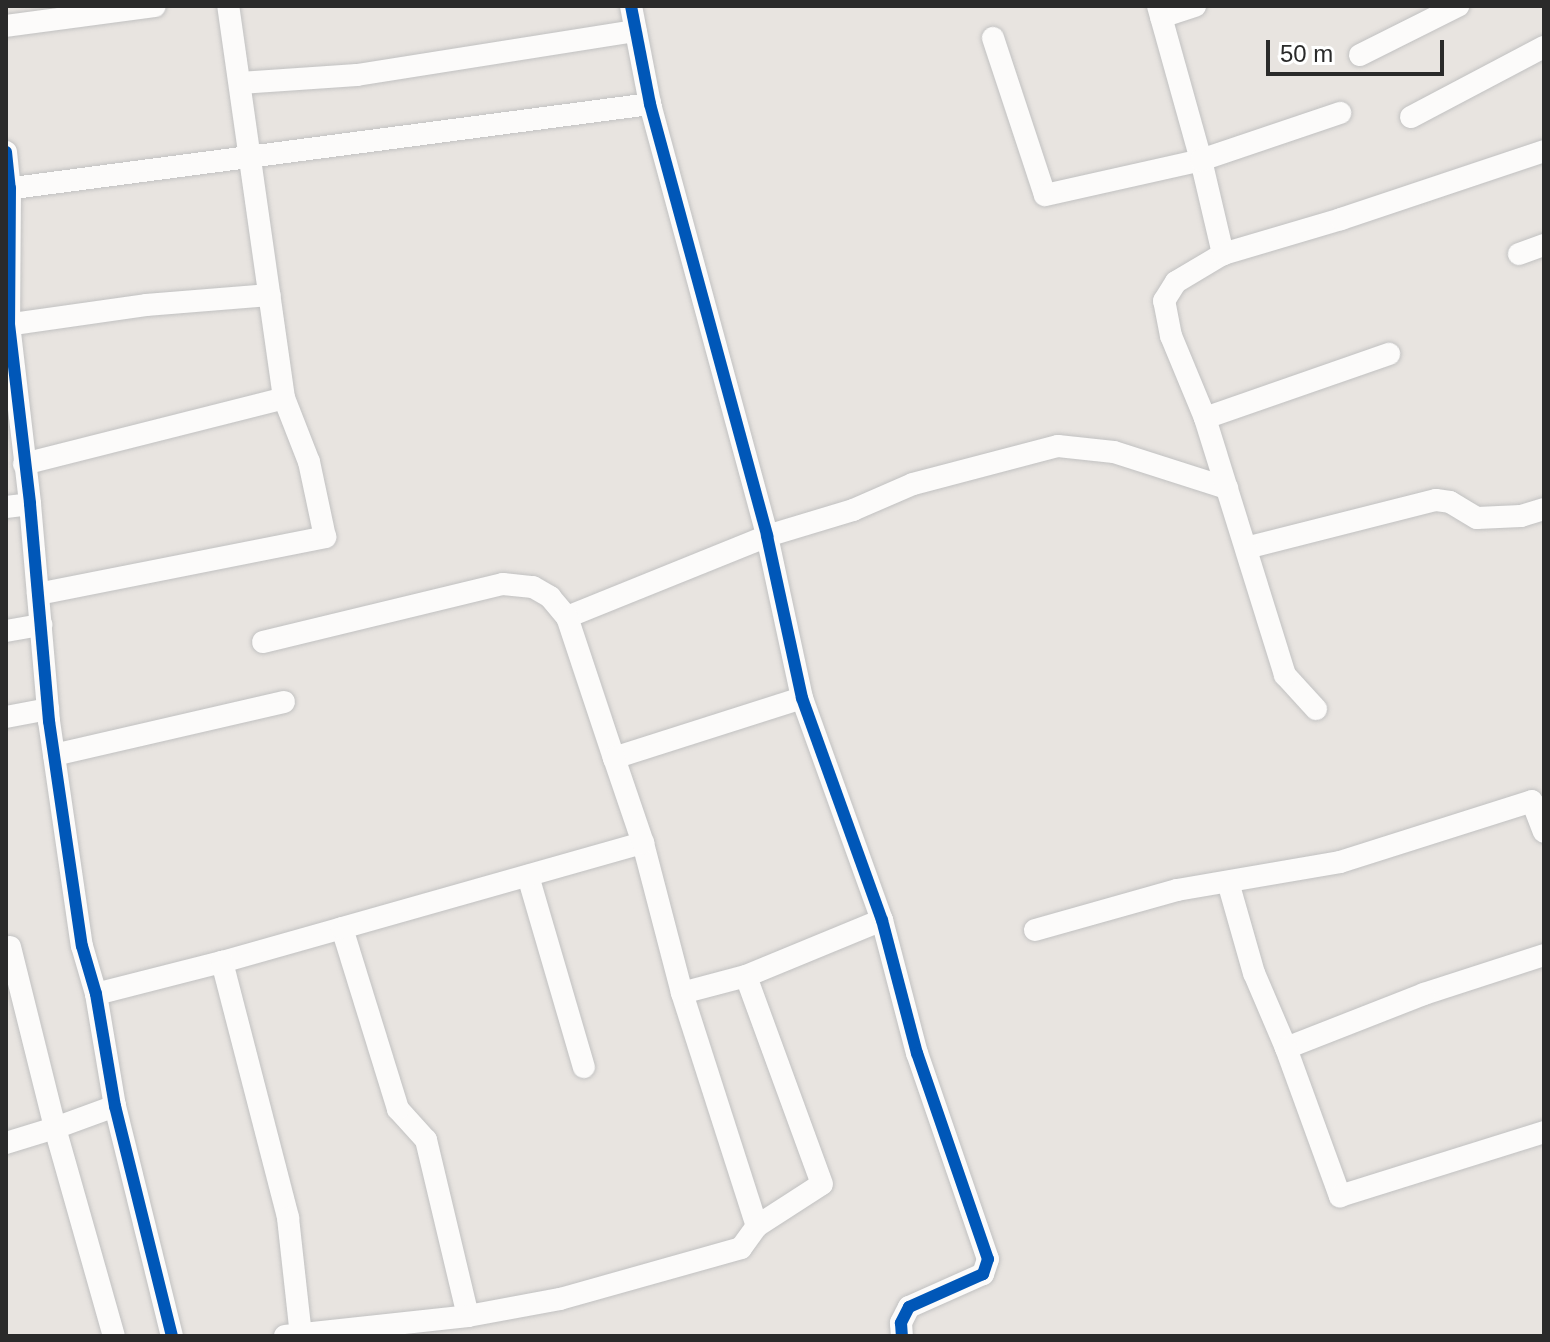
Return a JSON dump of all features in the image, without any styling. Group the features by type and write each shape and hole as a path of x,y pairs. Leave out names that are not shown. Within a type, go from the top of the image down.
{"street":[{"path":"6,26 155,6"},
{"path":"38,594 325,537 309,462 284,398 228,6"},
{"path":"631,6 650,104 767,536 802,698 882,920 917,1053 988,1259 983,1274 909,1307 901,1323 902,1336"},
{"path":"1195,6 1160,12 1223,254"},
{"path":"1360,55 1458,6"},
{"path":"240,83 357,75 636,31"},
{"path":"993,38 1045,195 1201,160 1340,113"},
{"path":"1411,117 1544,47"},
{"path":"8,189 650,104"},
{"path":"1316,709 1285,675 1205,418 1171,336 1164,301 1176,282 1223,254 1341,219 1544,151"},
{"path":"6,152 8,325 30,504 54,755 82,946 96,994 115,1106 172,1336"},
{"path":"1519,254 1544,245"},
{"path":"8,325 146,305 270,295"},
{"path":"1205,418 1389,354"},
{"path":"24,464 284,398"},
{"path":"567,617 767,536 853,510 913,484 1058,446 1114,452 1227,488"},
{"path":"1246,548 1436,500 1450,502 1477,518 1521,516 1544,509"},
{"path":"6,507 30,504"},
{"path":"263,642 503,584 533,587 550,597 567,617 643,843 682,993 757,1226"},
{"path":"6,631 41,625"},
{"path":"614,758 802,698"},
{"path":"54,755 284,702"},
{"path":"6,717 48,709"},
{"path":"1035,930 1177,890 1340,862 1538,799 1544,832"},
{"path":"96,994 222,962 643,843"},
{"path":"528,876 584,1067"},
{"path":"1228,882 1254,973 1286,1048 1340,1196 1544,1132"},
{"path":"682,993 746,976 882,920"},
{"path":"342,928 398,1109 426,1140 468,1316"},
{"path":"10,947 55,1128 114,1336"},
{"path":"1286,1048 1424,994 1544,955"},
{"path":"222,962 288,1218 296,1335 468,1316 560,1299 741,1248 757,1226 822,1184 746,976"},
{"path":"6,1143 115,1106"}],"cycle path":[{"path":"631,6 650,104 767,536 802,698 882,920 917,1053 988,1259 983,1274 909,1307 901,1323 902,1336"},
{"path":"6,152 10,188 9,324 30,504 49,721 82,946 96,994 115,1106 172,1336"}]}
